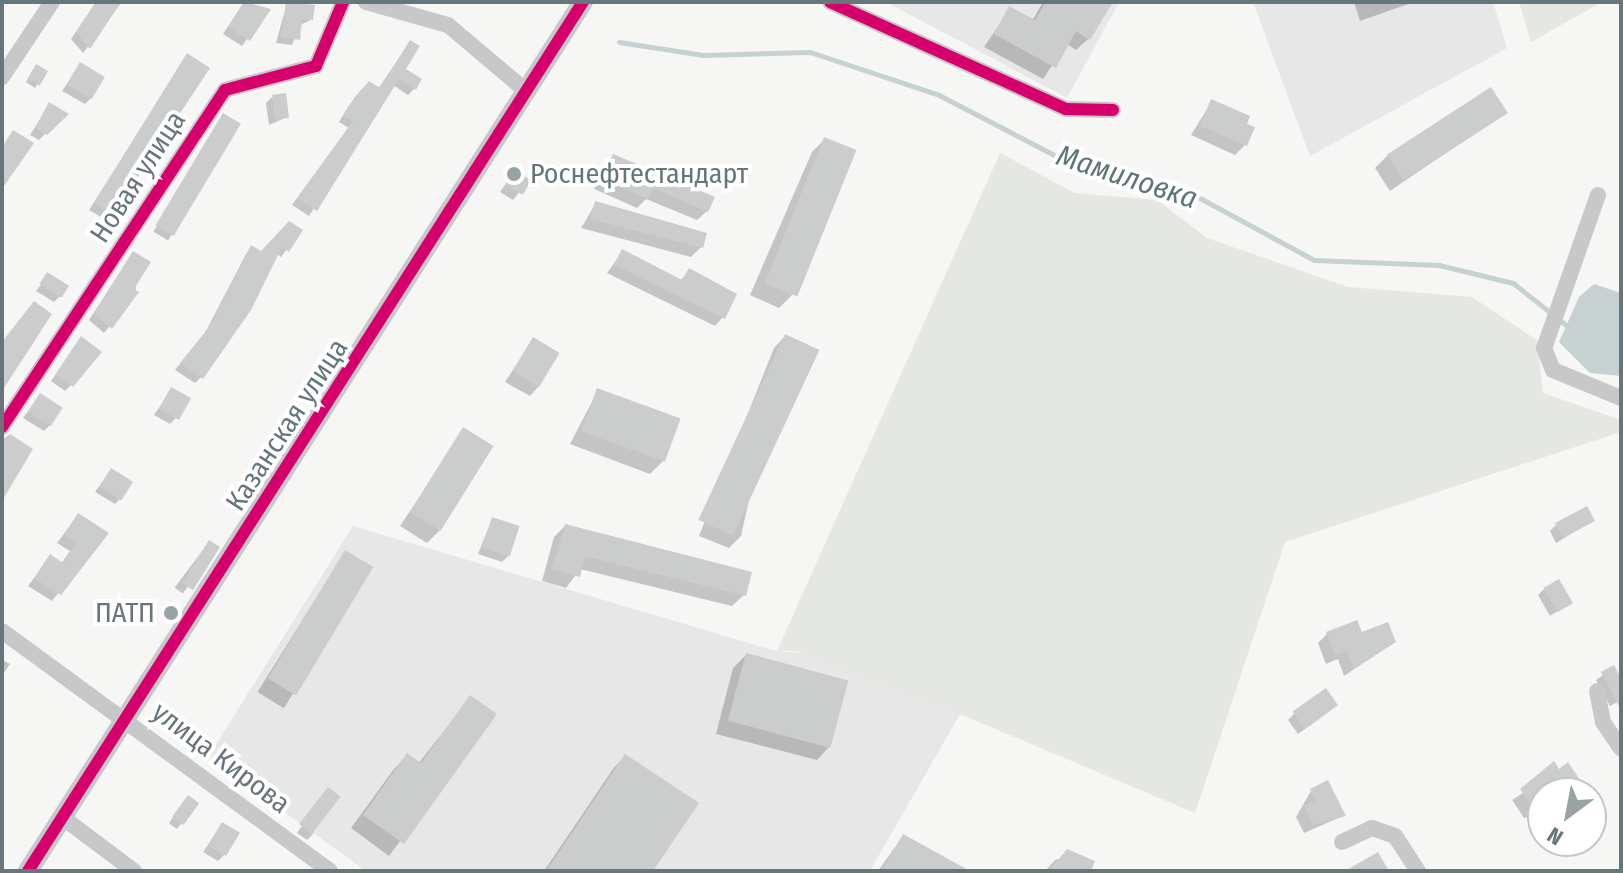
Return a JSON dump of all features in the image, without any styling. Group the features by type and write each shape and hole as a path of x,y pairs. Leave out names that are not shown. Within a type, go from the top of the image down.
{"street":[{"path":"2,77 52,2"},
{"name":"Новая улица","path":"2,427 225,90 316,66 343,2"},
{"path":"366,2 448,25 526,91"},
{"name":"Казанская улица","path":"28,871 127,721 583,2"},
{"path":"830,2 1066,109 1113,110"},
{"path":"1598,195 1544,348 1553,370 1621,398"},
{"name":"улица Кирова","path":"2,631 330,871"},
{"path":"1597,691 1603,722 1621,749"},
{"path":"62,817 134,871"},
{"path":"1342,842 1372,828 1395,836 1418,871"}],"shaded area":[{"path":"886,2 1119,2 1067,98"},
{"path":"1253,2 1493,2 1507,48 1310,156"},
{"path":"1519,2 1602,2 1531,42"},
{"path":"1000,153 1075,193 1157,200 1207,238 1348,287 1472,297 1537,340 1543,393 1621,420 1621,432 1285,542 1195,813 960,714 796,651 777,651"},
{"path":"1594,284 1621,293 1621,376 1590,373 1559,342 1579,297"},
{"path":"353,526 776,651 823,655 960,714 870,871 366,871 208,757"}],"building":[{"path":"96,2 121,2 90,49 76,32"},
{"path":"244,2 271,9 250,41 228,27"},
{"path":"286,2 315,5 313,20 302,19 300,40 281,37"},
{"path":"1046,2 1113,2 1090,40 1076,31 1056,68 994,34 1009,6 1035,20"},
{"path":"410,40 420,46 406,69 422,79 416,90 399,79 317,211 297,198 353,121 343,116 354,98 369,81 380,88"},
{"path":"187,53 210,68 113,215 94,203"},
{"path":"80,62 105,77 91,99 67,84"},
{"path":"36,64 48,71 40,86 28,79"},
{"path":"1491,87 1508,113 1404,181 1387,155"},
{"path":"286,93 289,118 275,120 272,95"},
{"path":"1211,99 1250,116 1247,124 1255,127 1247,146 1200,126"},
{"path":"49,102 69,114 47,135 35,128"},
{"path":"223,113 241,124 174,236 156,225"},
{"path":"13,130 34,143 2,189 2,147"},
{"path":"824,137 856,150 797,297 765,283"},
{"path":"613,154 715,197 708,212 653,188 648,199 602,180"},
{"path":"514,170 531,180 523,195 506,185"},
{"path":"595,201 707,233 703,248 590,219"},
{"path":"289,221 303,230 289,252 282,247 251,310 203,379 180,363 210,326 251,245 261,251"},
{"path":"622,249 682,280 689,268 737,294 725,319 614,265"},
{"path":"133,251 151,262 134,289 139,292 112,329 94,313"},
{"path":"47,272 69,286 62,298 40,284"},
{"path":"34,301 52,314 2,391 2,342"},
{"path":"785,334 819,350 733,536 698,520"},
{"path":"81,336 102,352 73,387 55,375"},
{"path":"533,337 560,353 539,387 512,371"},
{"path":"171,387 191,398 179,420 159,409"},
{"path":"597,388 681,418 665,462 581,431"},
{"path":"40,393 63,408 51,426 28,411"},
{"path":"463,427 494,446 441,531 410,512"},
{"path":"10,434 33,449 2,501 2,440"},
{"path":"111,468 133,482 121,500 99,487"},
{"path":"1587,506 1595,521 1563,538 1555,523"},
{"path":"78,513 109,533 61,595 34,578 50,554 63,563 76,543 64,535"},
{"path":"492,517 520,526 510,556 482,547"},
{"path":"565,524 752,572 746,596 585,556 580,577 552,569"},
{"path":"209,540 220,547 193,590 182,583"},
{"path":"345,550 373,567 296,696 268,679"},
{"path":"1559,579 1573,603 1557,612 1543,588"},
{"path":"1357,620 1362,632 1388,622 1396,642 1354,669 1347,651 1335,655 1326,632"},
{"path":"746,653 848,680 830,748 728,721"},
{"path":"1614,665 1621,678 1621,710 1601,672"},
{"path":"1326,688 1338,705 1304,729 1292,712"},
{"path":"470,695 497,714 404,844 363,815 407,753 421,763"},
{"path":"625,754 699,803 653,871 546,871"},
{"path":"1554,761 1559,769 1568,762 1578,777 1535,777"},
{"path":"1328,780 1346,816 1314,825 1304,806 1315,801 1310,789"},
{"path":"1527,783 1527,800 1520,789"},
{"path":"328,787 341,797 312,834 299,824"},
{"path":"188,795 199,803 183,825 172,817"},
{"path":"222,822 240,833 226,856 208,845"},
{"path":"903,834 970,871 882,871"},
{"path":"1067,849 1095,861 1091,871 1049,871"},
{"path":"1378,852 1389,871 1345,871"}],"waterway":[{"name":"Мамиловка","path":"619,42 703,55 810,52 939,95 1062,159 1198,197 1314,260 1439,265 1513,283 1571,329"}],"cycle path":[{"path":"2,427 225,90 316,66 343,2"},
{"path":"28,871 583,2"},
{"path":"830,2 1066,109 1113,110"}],"place":[{"name":"Роснефтестандарт","path":"514,174"},
{"name":"ПАТП","path":"171,613"}]}
